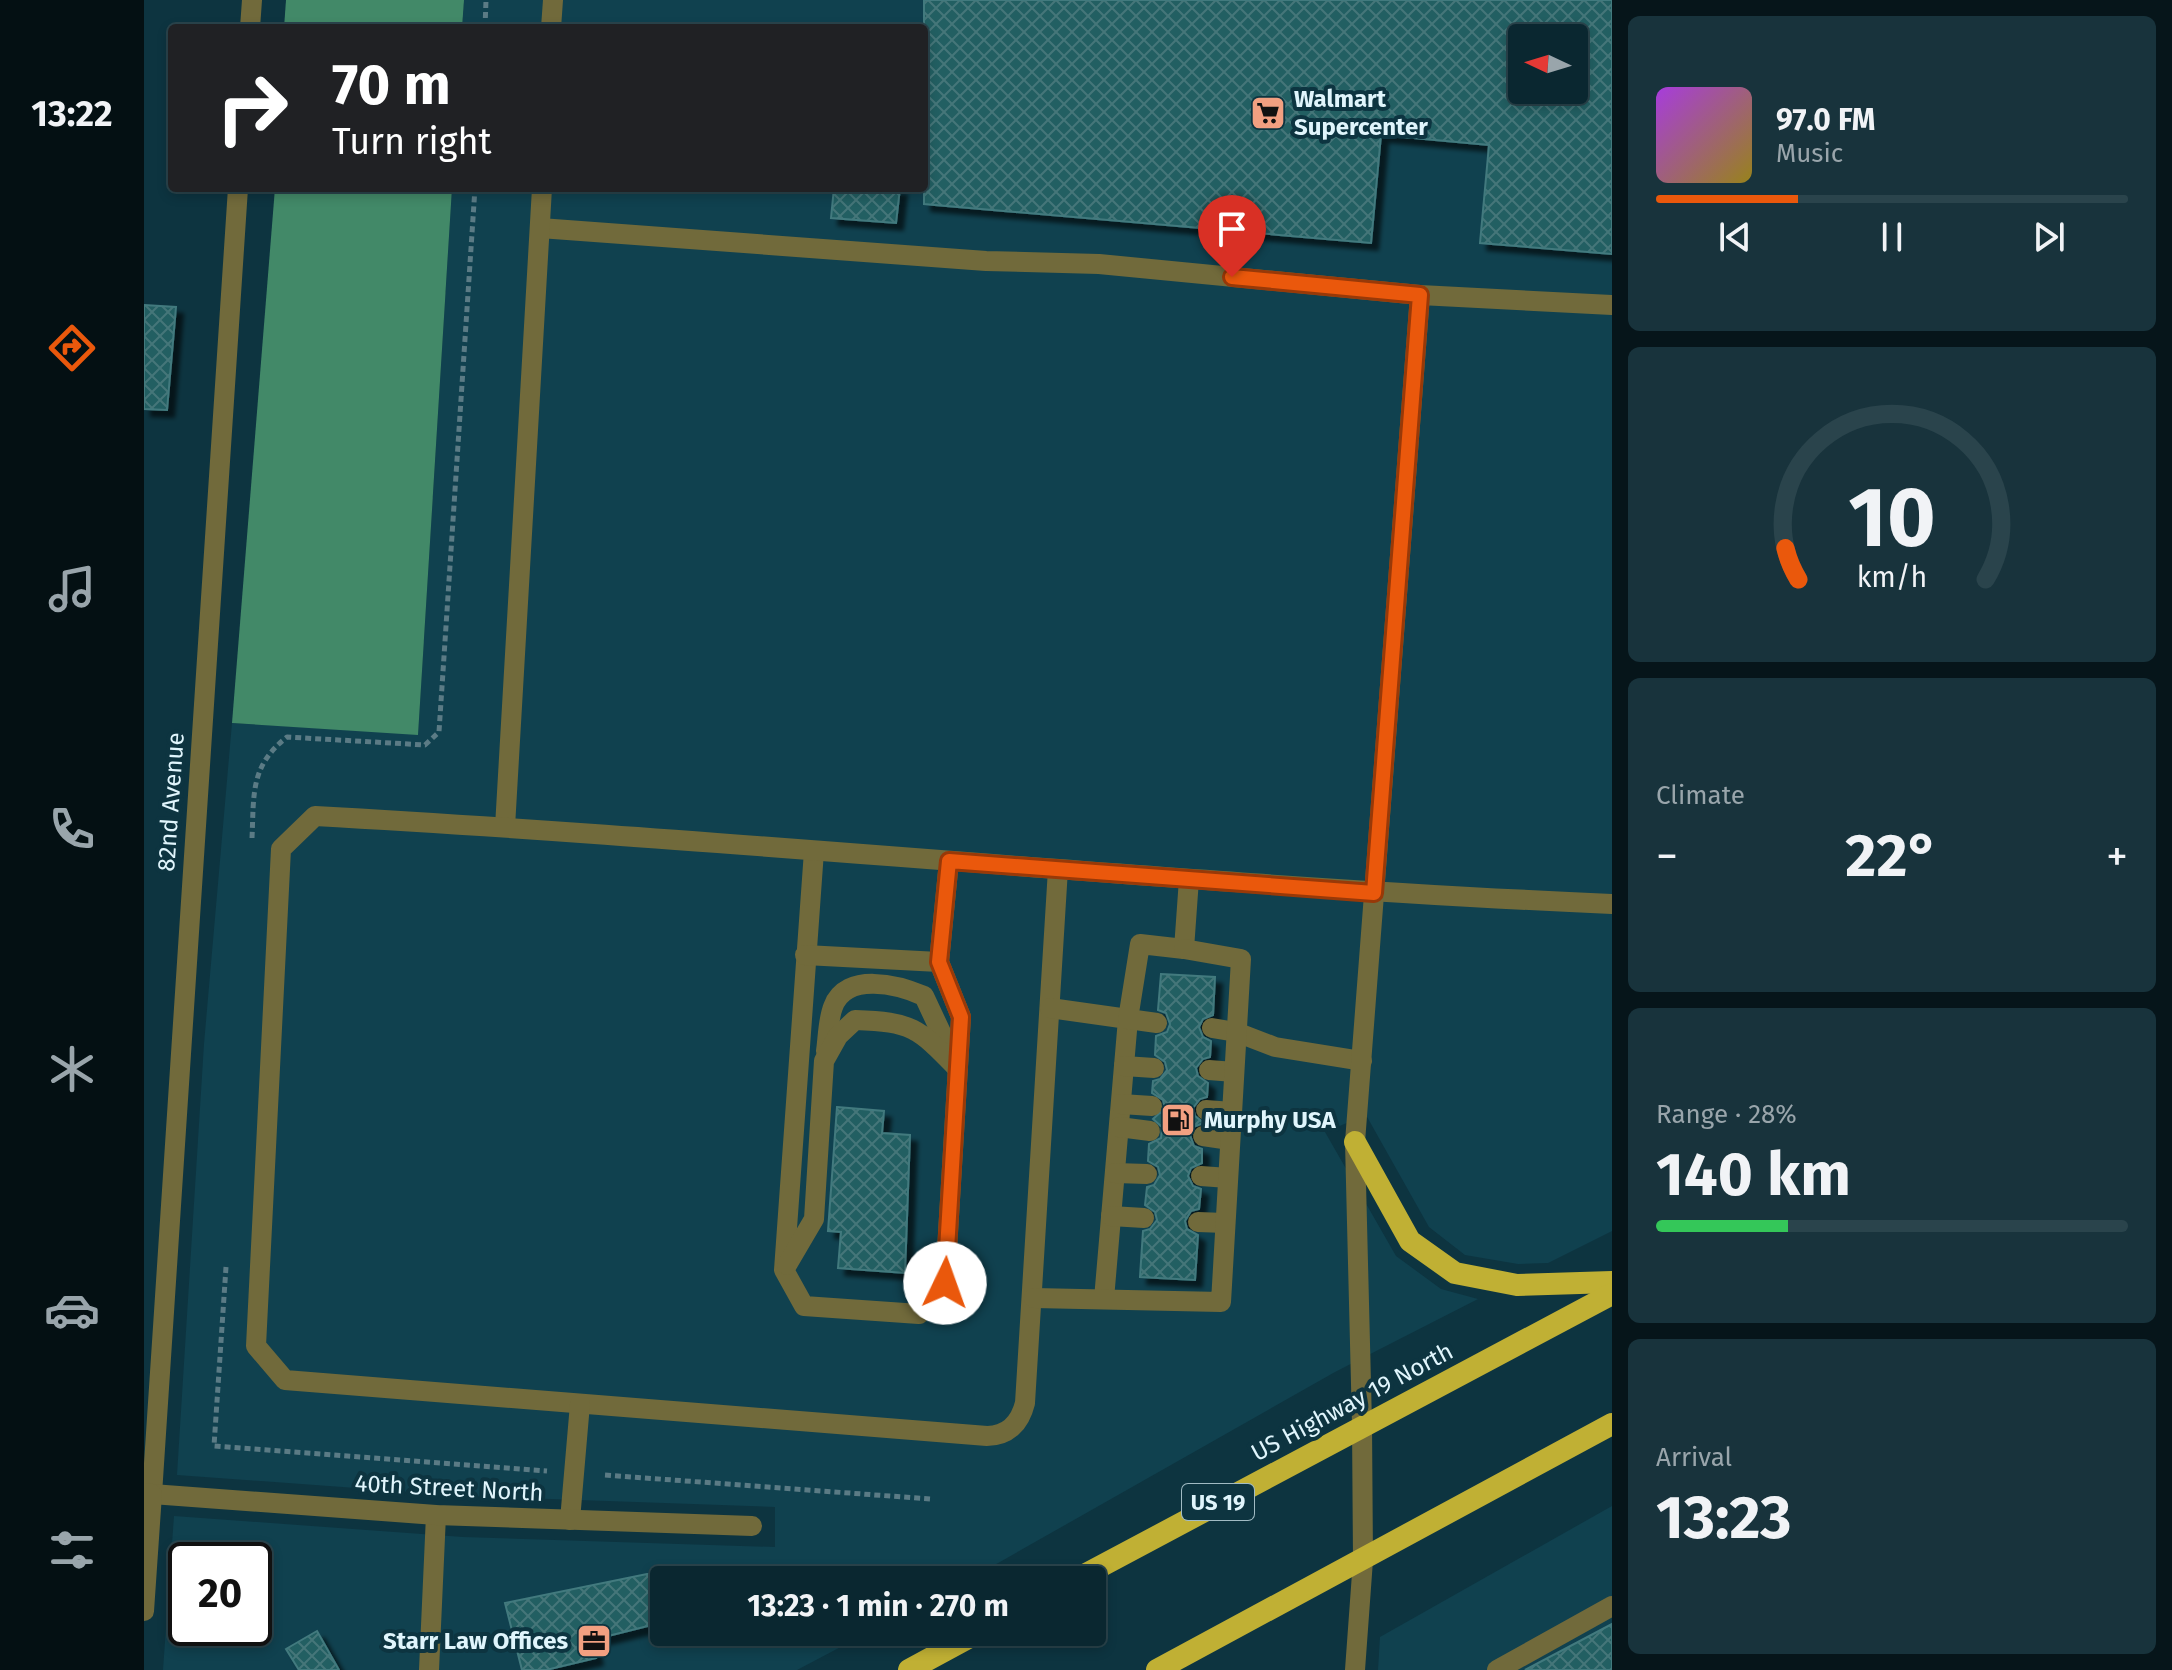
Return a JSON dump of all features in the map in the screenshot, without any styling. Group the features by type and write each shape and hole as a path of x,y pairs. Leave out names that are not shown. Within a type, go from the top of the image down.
{"highway":[{"path":"1355,1142 1410,1241 1455,1273 1517,1285 1612,1282"},
{"name":"US Highway 19 North","path":"1101,1566 1362,1424 1612,1294"},
{"path":"1157,1670 1612,1424"},
{"path":"909,1670 953,1646"}],"street":[{"path":"250,24 252,0"},
{"path":"551,24 553,0"},
{"name":"82nd Avenue","path":"144,1611 147,1491 238,192"},
{"path":"505,827 542,192"},
{"path":"540,228 986,261 1099,264 1420,295 1612,305"},
{"path":"1355,1670 1363,1560 1355,1142 1420,295"},
{"path":"1058,869 1034,1298 1022,1414 1011,1429 995,1436 285,1380 256,1346 281,849 315,816 505,827 814,851 1058,869 1374,893 1612,904"},
{"path":"814,851 784,1270 804,1306 919,1314 945,1283 961,1017 939,962 949,861"},
{"path":"1184,949 1189,879"},
{"path":"1034,1298 1221,1302 1241,959 1140,944 1128,1019 1104,1299"},
{"path":"805,955 939,962"},
{"path":"784,1270 814,1219 824,1061 833,1007 842,992 861,984 892,985 924,996 958,1069"},
{"path":"1050,1008 1157,1023"},
{"path":"824,1061 838,1036 855,1020 899,1022 924,1034 958,1069"},
{"path":"1212,1028 1236,1032 1275,1047 1362,1061"},
{"path":"1124,1066 1154,1068"},
{"path":"1209,1070 1234,1072"},
{"path":"1121,1104 1152,1106"},
{"path":"1206,1110 1232,1112"},
{"path":"1119,1127 1150,1131"},
{"path":"1203,1136 1230,1140"},
{"path":"1115,1173 1147,1174"},
{"path":"1201,1176 1228,1178"},
{"path":"1111,1216 1144,1218"},
{"path":"1198,1222 1225,1223"},
{"path":"570,1520 580,1404"},
{"name":"40th Street North","path":"147,1491 436,1515 752,1526"},
{"path":"429,1670 436,1515"},
{"path":"1497,1670 1612,1606"}],"path":[{"path":"485,24 486,0"}],"shaded area":[{"path":"286,0 464,0 462,24 284,24"},
{"path":"464,0 1612,0 1612,1231 1548,1263 1518,1264 1465,1255 1429,1227 1366,1115 1325,1132 1396,1256 1441,1289 1478,1299 1335,1372 993,1566 650,1566 650,1646 842,1646 797,1670 163,1670 168,1600 168,1646 272,1646 272,1542 172,1542 174,1516 463,1537 775,1547 775,1507 465,1496 177,1475 204,1044 232,723 418,734 452,192 928,192 928,24 462,24"},
{"path":"275,192 452,192 418,735 232,723"},
{"path":"1612,1506 1612,1670 1378,1670 1380,1637"}],"building":[{"name":"Walmart Supercenter","path":"924,0 1612,0 1612,254 1480,243 1489,145 1381,135 1371,243 924,204 924,192 928,192 928,24 924,24"},
{"path":"834,192 900,192 896,223 831,218"},
{"path":"144,305 176,307 167,410 144,409"},
{"name":"Murphy USA","path":"1161,974 1215,977 1213,1015 1203,1019 1199,1027 1203,1037 1211,1041 1210,1057 1203,1059 1196,1068 1198,1076 1208,1083 1207,1097 1200,1099 1193,1108 1195,1116 1204,1123 1193,1127 1190,1135 1194,1146 1202,1149 1202,1163 1191,1168 1188,1176 1193,1186 1201,1189 1199,1209 1191,1211 1185,1221 1187,1229 1198,1235 1195,1280 1140,1277 1143,1231 1150,1229 1157,1220 1155,1212 1145,1205 1147,1187 1154,1185 1160,1175 1158,1167 1148,1161 1149,1144 1161,1138 1162,1127 1153,1119 1165,1108 1163,1100 1152,1093 1153,1081 1160,1079 1167,1070 1165,1062 1155,1055 1156,1036 1167,1032 1170,1024 1166,1013 1158,1010"},
{"path":"837,1107 884,1111 882,1133 910,1135 905,1273 838,1268 841,1232 828,1231"},
{"path":"650,1574 650,1626 592,1640 596,1658 546,1670 522,1670 505,1603"},
{"path":"1612,1624 1612,1670 1525,1670"},
{"path":"317,1631 339,1670 299,1670 286,1649"}],"place":[{"name":"Walmart Supercenter","path":"1268,113"},
{"name":"Murphy USA","path":"1178,1120"},
{"name":"Starr Law Offices","path":"594,1641"}],"route":[{"path":"945,1283 961,1017 939,962 949,861 1374,893 1420,295 1232,277"}]}
